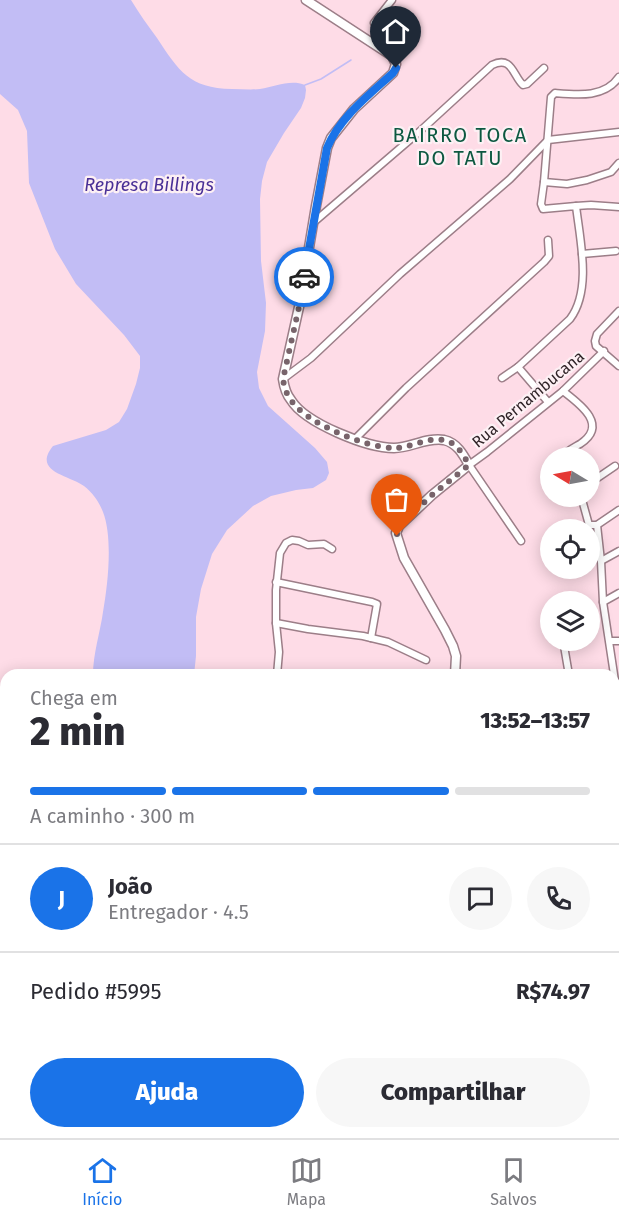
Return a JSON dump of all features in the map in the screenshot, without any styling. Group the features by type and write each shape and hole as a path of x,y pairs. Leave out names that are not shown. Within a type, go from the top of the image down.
{"street":[{"path":"306,0 392,56 396,64 393,73 354,109 331,138 327,148 299,307 283,379 285,389 291,402 299,410 330,430 376,446 394,448 434,440 451,442 458,447 521,541"},
{"path":"374,23 392,0"},
{"path":"313,222 419,132 492,65 498,62 507,64 523,85 544,68"},
{"path":"619,77 614,85 602,91 585,94 555,93 551,97 541,204 543,209 591,205 619,207"},
{"path":"283,379 311,358 400,274 510,179 548,140 619,132"},
{"path":"544,182 567,184 587,180 611,172 619,163"},
{"path":"502,378 518,367 565,325 576,311 580,300 583,275 576,206"},
{"path":"355,439 406,388 544,262 549,256 548,240"},
{"path":"582,254 616,250"},
{"path":"619,311 594,341 596,346 619,366"},
{"name":"Rua Pernambucana","path":"469,465 562,391 604,351"},
{"path":"518,367 548,402"},
{"path":"562,391 581,405 591,420 590,436 574,447"},
{"path":"455,669 456,656 453,646 404,558 396,533 399,526 432,495 469,465"},
{"path":"600,476 615,466"},
{"path":"600,523 619,510"},
{"path":"278,669 276,582 280,553 286,543 292,540 308,545 324,544 332,549"},
{"path":"601,561 619,551"},
{"path":"600,552 603,602 613,669"},
{"path":"276,582 377,604 371,638"},
{"path":"603,602 619,593"},
{"path":"276,622 388,642 426,660"},
{"path":"609,641 619,641"},
{"path":"565,651 568,669"}],"water":[{"name":"Represa Billings","path":"0,0 131,0 172,60 195,81 217,88 232,89 260,89 288,83 305,85 305,98 301,108 267,162 262,181 261,261 266,303 265,331 257,372 259,388 268,406 315,448 327,462 329,473 326,480 313,488 271,496 253,506 227,530 212,554 201,589 196,617 195,669 93,669 108,575 109,548 106,523 98,501 93,495 78,482 55,472 47,462 48,455 53,446 106,430 119,422 127,409 136,384 140,356 124,335 76,284 55,249 29,183 27,131 18,110 0,94"}],"waterway":[{"path":"305,85 321,79 351,60"}],"way so far":[{"path":"304,277 283,379 291,402 299,410 330,430 376,446 394,448 434,440 451,442 458,447 469,465 399,526 397,536"}],"district":[{"name":"BAIRRO TOCA DO TATU","path":"460,146"}],"route":[{"path":"304,277 327,148 331,138 354,109 396,68"}]}
